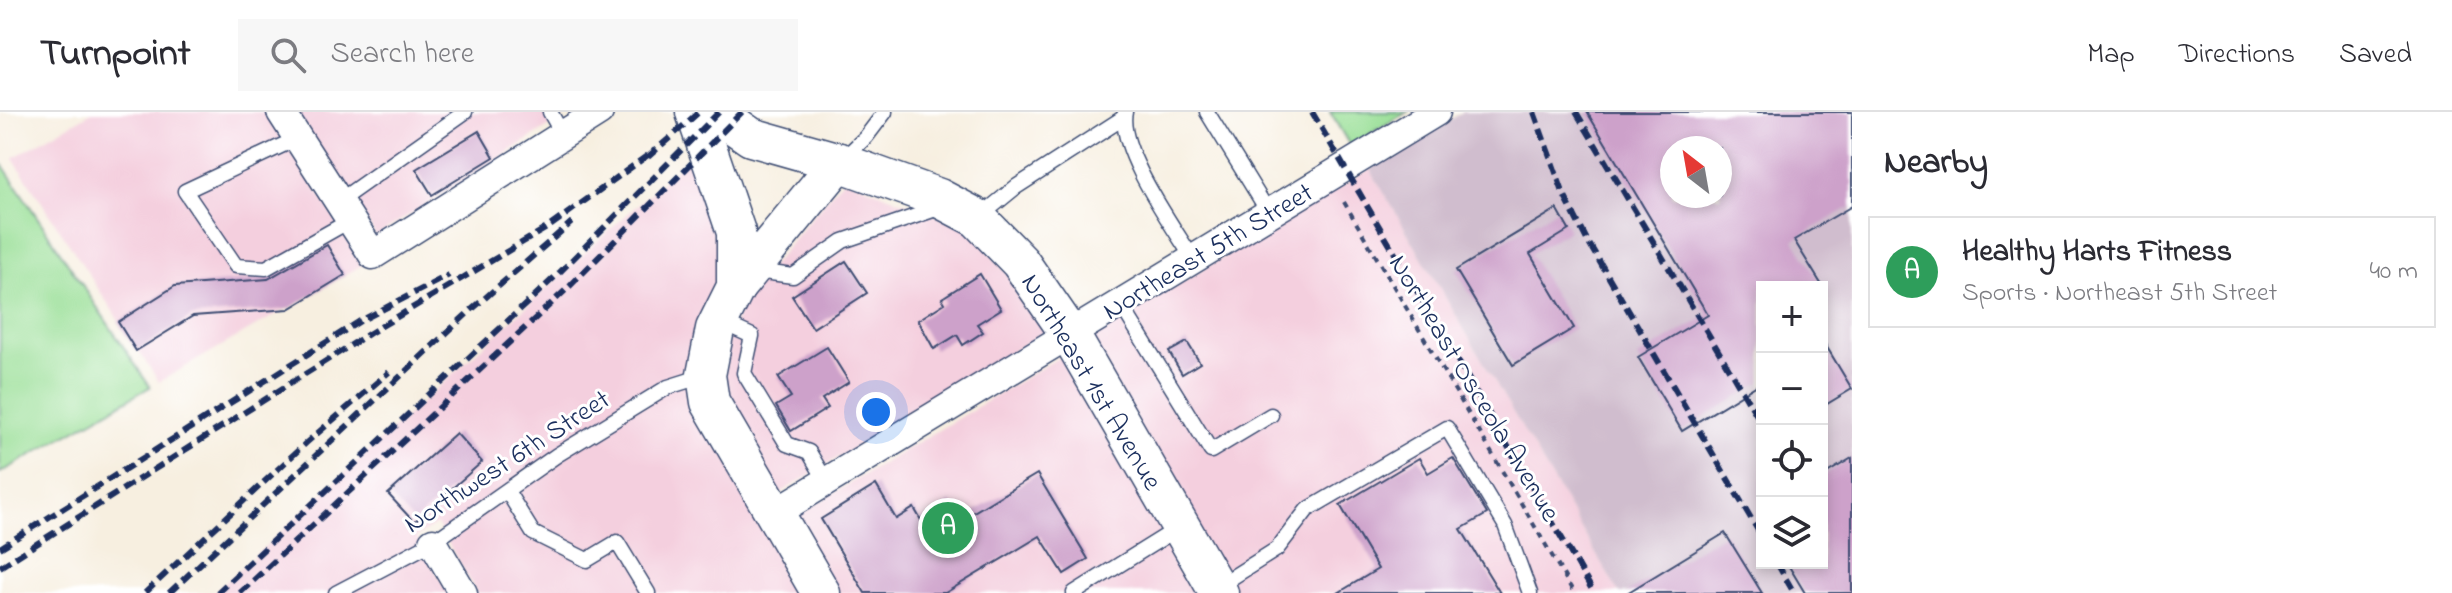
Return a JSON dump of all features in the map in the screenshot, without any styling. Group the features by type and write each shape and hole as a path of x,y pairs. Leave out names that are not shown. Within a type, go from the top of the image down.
{"main road":[{"path":"695,112 736,232 743,279"},
{"name":"Northeast 1st Avenue","path":"715,112 751,137 839,162 964,211 1020,262 1069,333 1218,590"},
{"path":"821,593 710,402 706,375 719,321 743,279 839,162"}],"street":[{"path":"281,112 373,255 556,123 599,112"},
{"name":"Northeast 5th Street","path":"773,514 1436,112"},
{"path":"433,542 463,593"}],"lane":[{"path":"298,138 185,191 236,266 266,268 345,211 465,112"},
{"path":"839,162 866,137 885,112"},
{"path":"1207,112 1269,213"},
{"path":"743,279 793,276 843,241 964,211 1016,187 1124,115 1130,153 1193,259"},
{"path":"1120,303 1211,451 1271,415"},
{"path":"719,321 752,336 744,373 787,444 809,452 826,481"},
{"name":"Northwest 6th Street","path":"336,593 433,542 557,455 668,387 706,375"},
{"path":"1218,590 1277,549 1307,510 1447,428 1505,525 1530,593"},
{"path":"507,491 533,533 587,560 617,542 648,593"},
{"path":"1074,593 1181,527"}],"path":[{"name":"Northeast Osceola Avenue","path":"1344,202 1574,593"}],"shaded area":[{"path":"92,112 267,112 364,264 159,382 13,158"},
{"path":"296,112 572,112 376,236"},
{"path":"1463,112 1852,112 1852,593 1619,593 1370,169"},
{"path":"694,153 723,233 724,281 693,370 806,593 477,593 437,524 416,537 448,593 214,593"},
{"path":"1370,169 1619,593 1234,593 1087,339"},
{"path":"844,178 971,229 1051,328 777,495 722,398 728,335 749,293"},
{"path":"1066,353 1205,593 835,593 791,519"}],"green space":[{"path":"1330,112 1407,112 1350,146"},
{"path":"0,161 150,387 0,473"}],"building":[{"path":"1587,112 1852,112 1852,206 1794,240 1819,281 1756,281 1756,386 1682,431 1638,357 1708,315"},
{"path":"479,131 494,157 432,195 416,169"},
{"path":"1557,209 1569,230 1530,254 1574,328 1513,365 1456,270"},
{"path":"327,245 345,275 289,309 193,316 136,351 118,322 175,286 268,279"},
{"path":"846,261 867,293 813,328 792,296"},
{"path":"980,274 1001,309 977,324 983,332 963,345 957,335 934,349 918,320 945,303 942,298"},
{"path":"1187,342 1200,363 1182,374 1169,352"},
{"path":"827,347 849,382 822,399 828,408 791,431 776,406 791,397 778,377"},
{"path":"1828,349 1852,389 1828,403"},
{"path":"456,433 482,462 414,522 388,494"},
{"path":"1419,458 1428,473 1453,458 1487,514 1461,529 1500,593 1338,593 1378,569 1340,505"},
{"path":"1852,458 1852,593 1805,593 1791,569 1828,569 1828,472"},
{"path":"1037,474 1088,559 1064,574 1040,536 945,593 865,593 821,519 876,485 896,519 914,508 921,520 951,502 962,519"},
{"path":"1725,533 1762,593 1627,593"}],"railway":[{"path":"648,157 699,112"},
{"path":"217,593 558,274 719,112"},
{"path":"240,593 570,286 742,112"},
{"path":"1312,112 1594,593"},
{"path":"1534,112 1564,195 1588,242 1756,527"},
{"path":"1576,112 1756,414"},
{"path":"0,567 370,333 550,226 655,150"},
{"path":"169,593 469,312 572,222"},
{"path":"0,548 360,321 449,275"},
{"path":"145,593 306,443 389,372"},
{"path":"1780,569 1794,593"}],"place":[{"name":"Healthy Harts Fitness","path":"948,528"}]}
